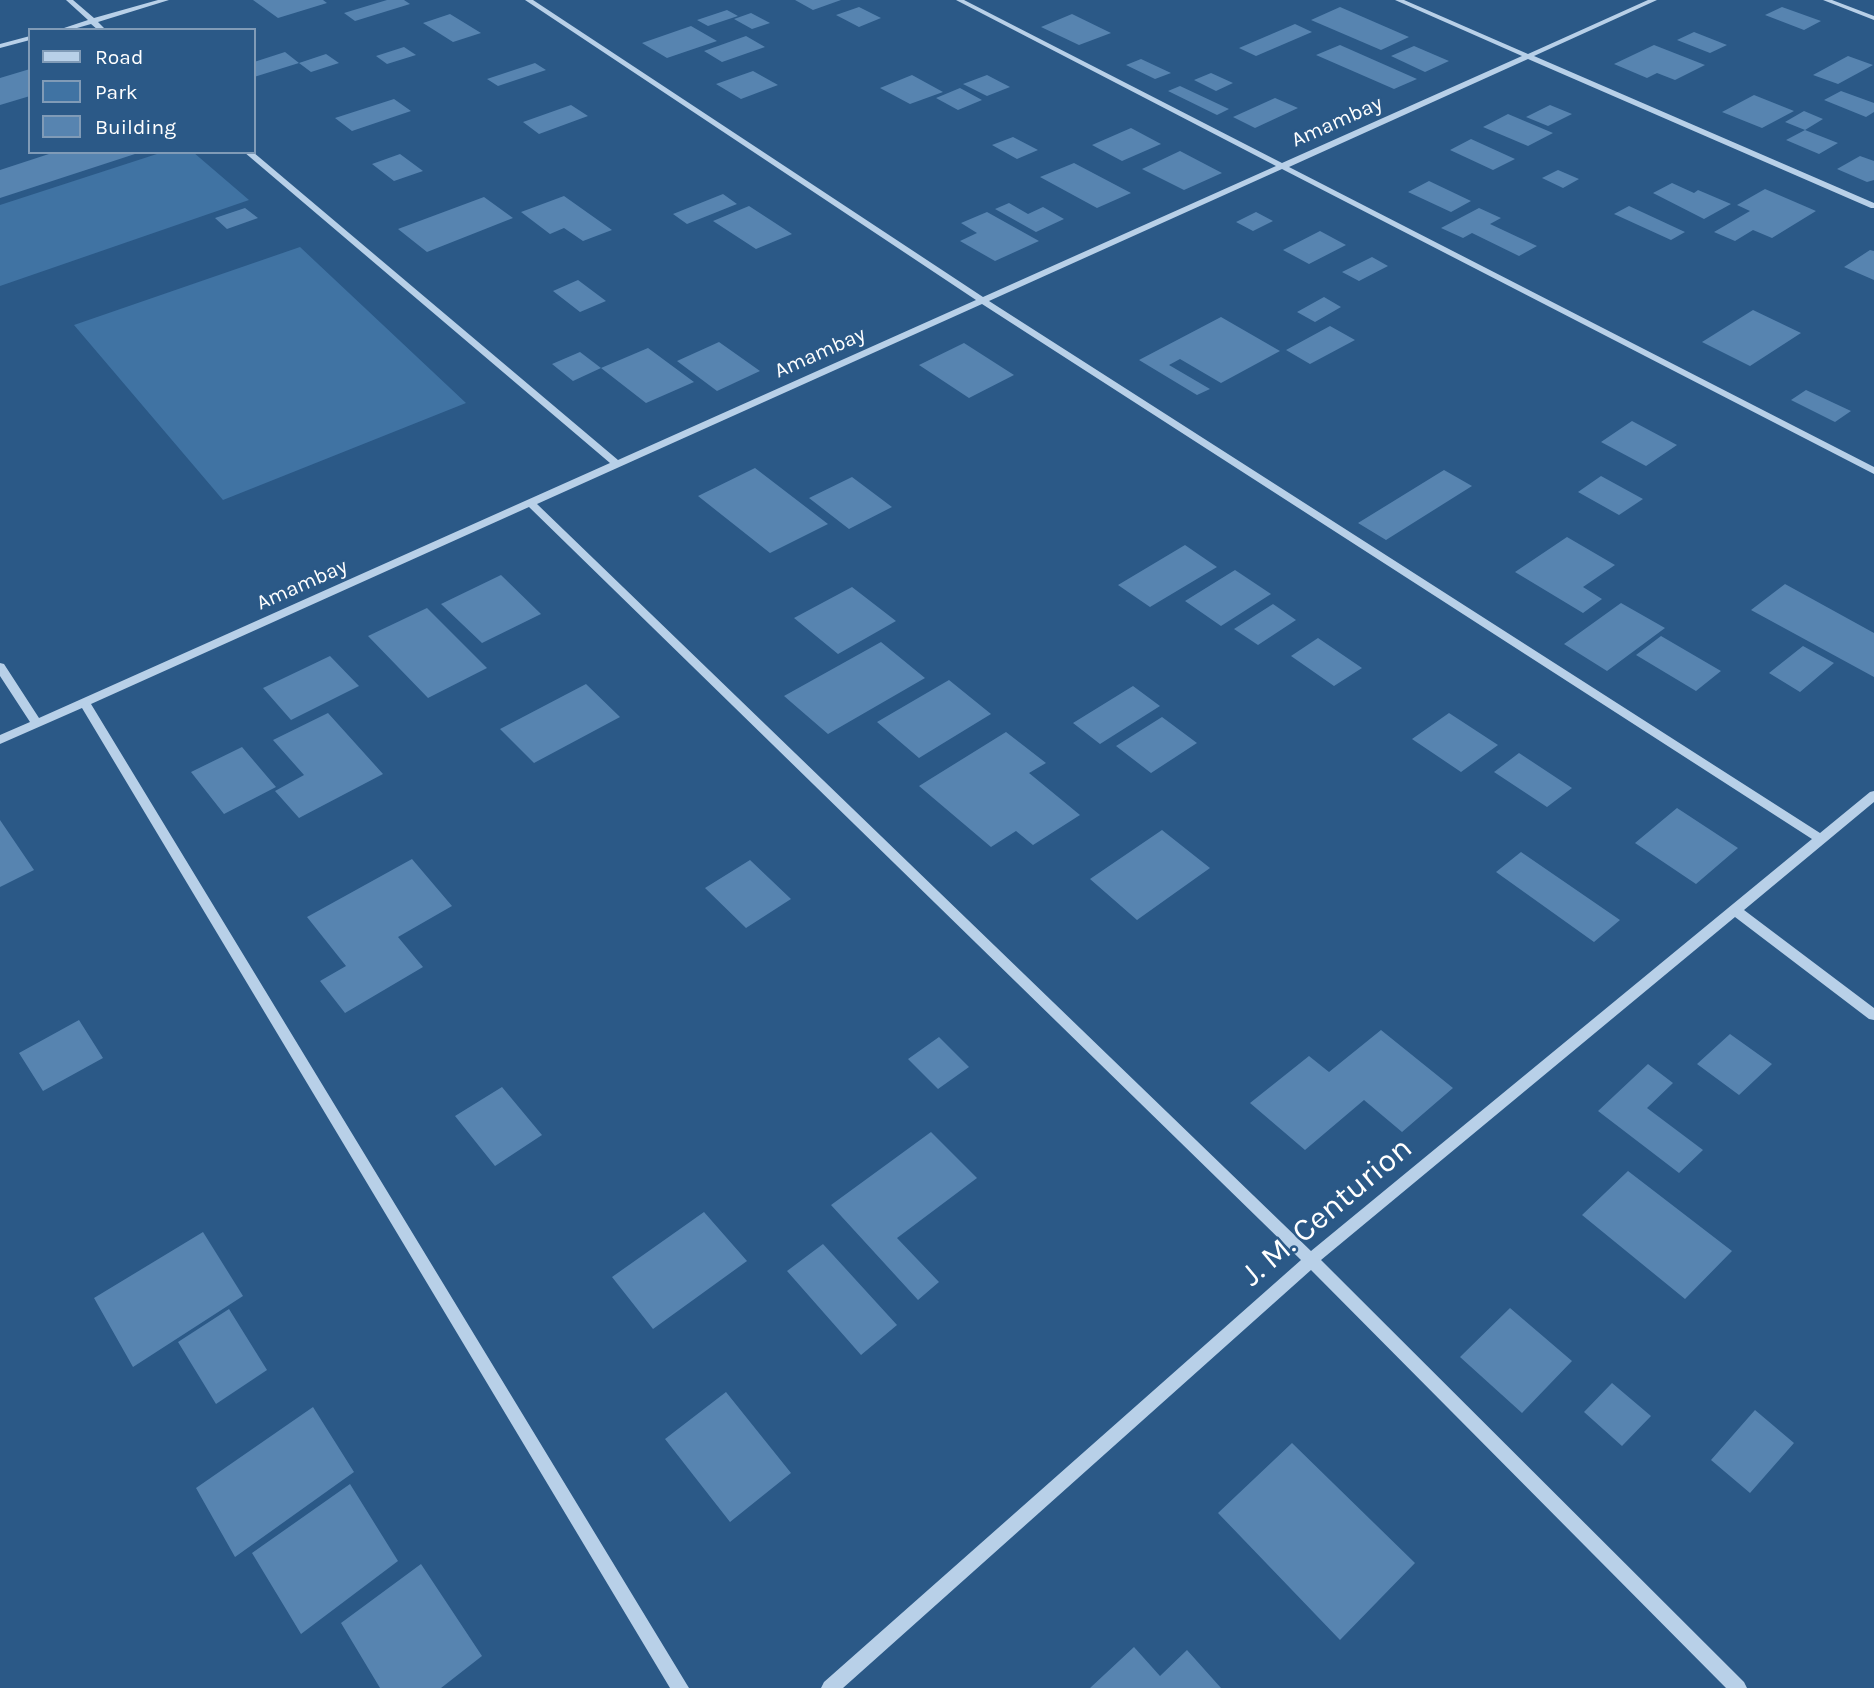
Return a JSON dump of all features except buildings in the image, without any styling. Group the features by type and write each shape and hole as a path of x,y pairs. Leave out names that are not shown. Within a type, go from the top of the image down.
{"street":[{"path":"69,0 101,28"},
{"path":"68,28 166,0"},
{"path":"528,0 982,300 1821,839"},
{"path":"959,0 1874,471"},
{"path":"1398,0 1874,206"},
{"name":"Amambay","path":"0,740 1654,0"},
{"path":"1826,0 1874,18"},
{"path":"0,46 28,39"},
{"path":"250,154 617,463"},
{"path":"530,502 1311,1260 1738,1688"},
{"path":"0,667 37,723"},
{"path":"84,701 680,1688"},
{"name":"J. M. Centurion","path":"830,1688 1311,1260 1874,795"},
{"path":"1735,911 1874,1014"}],"green space":[{"path":"157,154 195,154 249,200 0,286 0,205"},
{"path":"300,247 466,403 223,500 74,325"}]}
